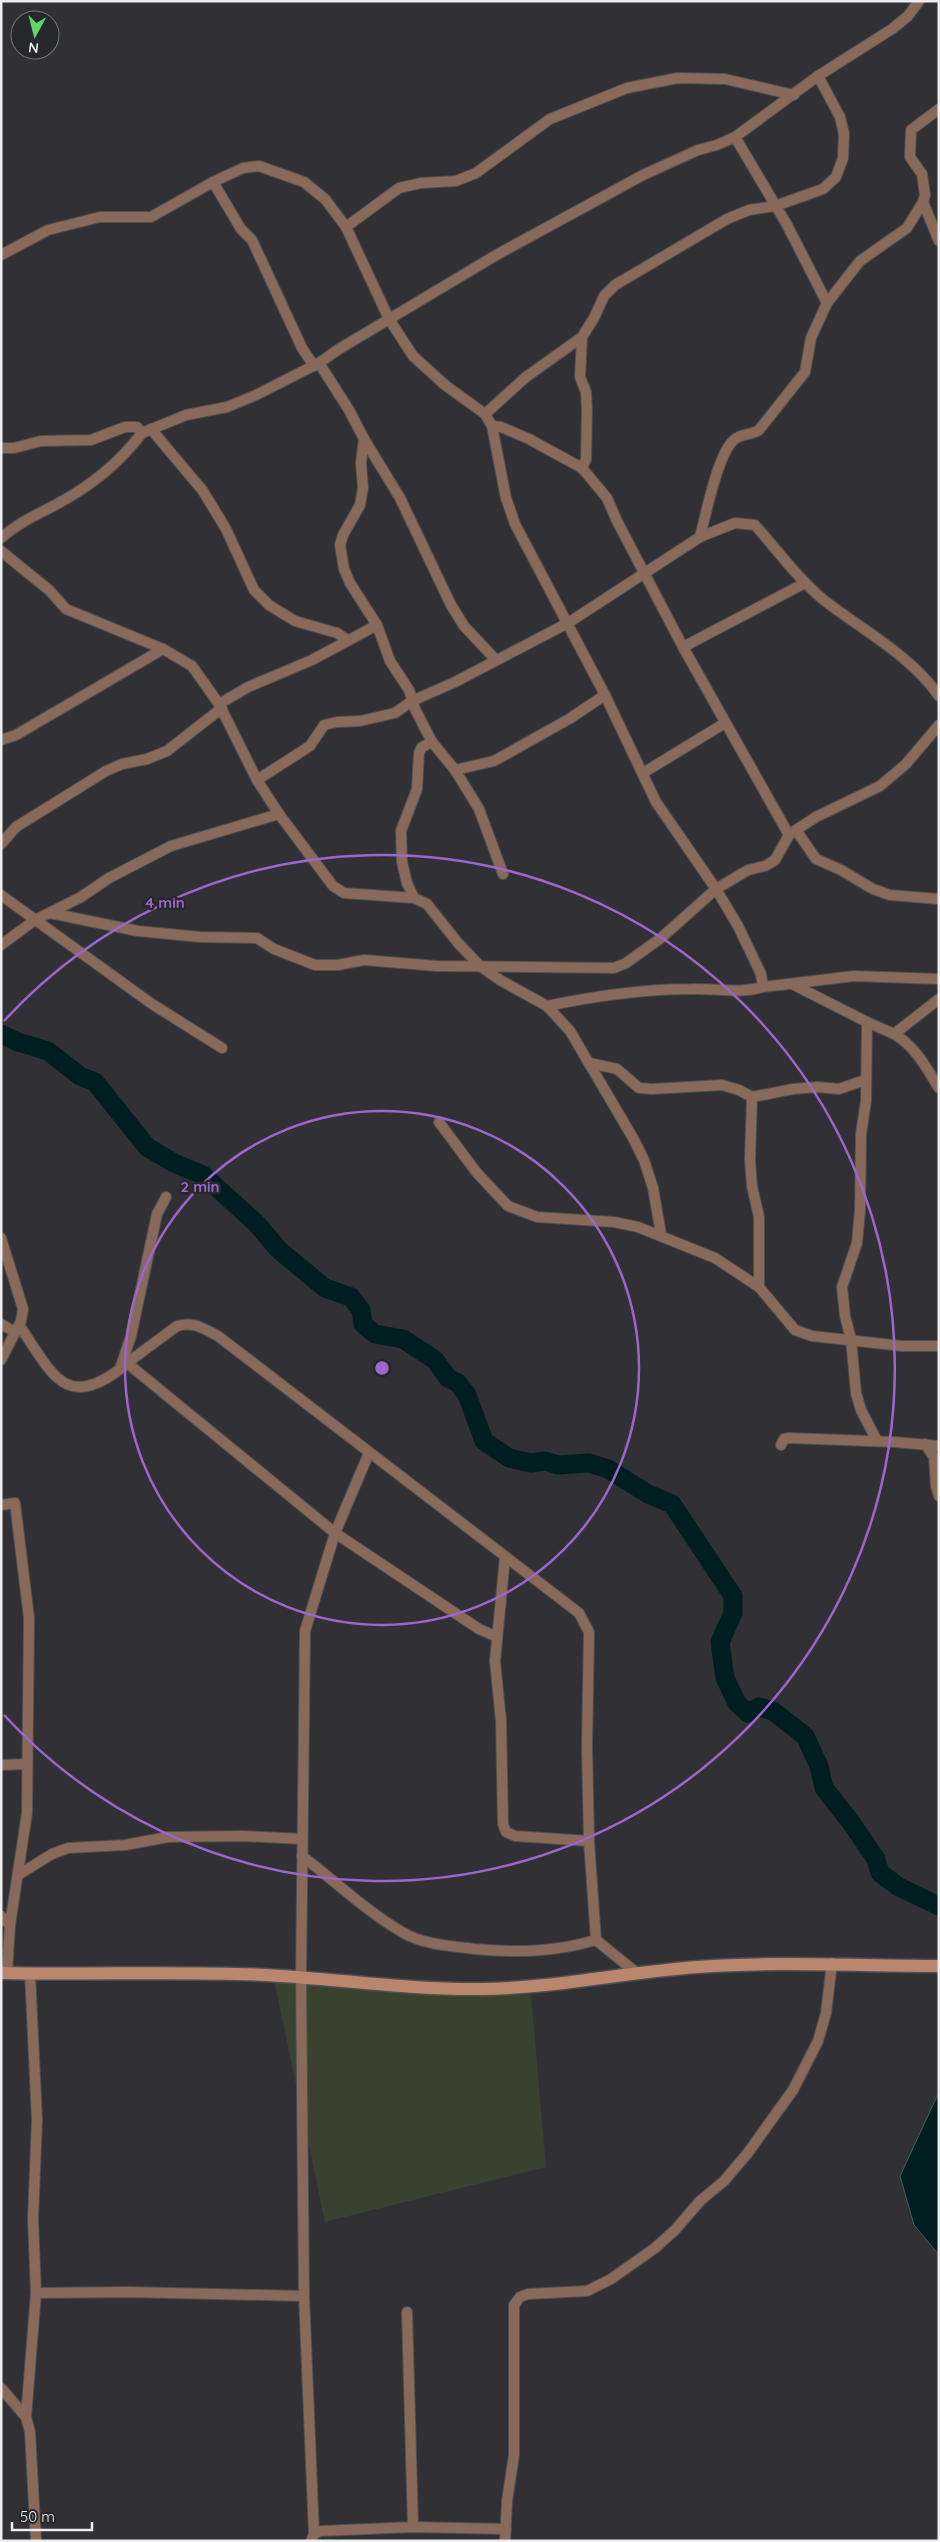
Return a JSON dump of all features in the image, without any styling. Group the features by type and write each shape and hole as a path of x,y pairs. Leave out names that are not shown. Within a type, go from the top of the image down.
{"street":[{"path":"1,538 16,524 77,492 117,462 146,431 186,415 227,407 316,365 498,254 643,175 698,150 717,145 735,137 818,76 892,29 908,16 919,1"},
{"path":"485,414 526,376 582,337 594,318 604,296 615,285 728,219 749,210 775,206 823,188 836,176 843,158 844,134 840,117 818,76"},
{"path":"346,227 399,188 420,182 456,181 476,173 511,150 550,119 627,88 678,78 725,78 794,95"},
{"path":"700,537 721,459 736,438 753,434 759,430 799,382 807,364 811,338 827,303 860,261 907,228 923,202 926,195 922,174 910,157 911,130 939,109"},
{"path":"735,137 791,231 827,303"},
{"path":"1,255 48,230 100,217 151,217 242,168 260,166 304,182 325,199 346,227 389,319 413,356 445,385 485,414 492,426 506,498 515,524 605,695 656,802 716,889 752,953 763,987"},
{"path":"213,182 241,230 252,240 302,348 349,410 364,439 400,498 451,605 464,626 496,660"},
{"path":"923,202 939,241"},
{"path":"582,337 580,377 586,392 587,411 586,459 582,468"},
{"path":"492,426 501,426 529,439 582,468 607,498 617,521 725,723 792,833 816,859 842,870 873,889 890,895 939,900"},
{"path":"1,448 14,448 41,441 91,440 126,427 138,427 146,431 203,491 226,529 254,590 269,605 295,621 337,633 346,640"},
{"path":"364,439 361,463 363,488 360,505 343,535 340,557 350,584 377,625 390,661 409,690 412,701 432,742 455,770 479,809 503,874"},
{"path":"257,780 310,746 324,725 337,722 360,721 395,713 412,701 568,623 700,537 735,522 756,525 805,582 825,600 906,661 938,694"},
{"path":"1,551 49,590 66,609 163,649 192,666 220,706 257,780 279,814 333,886 344,893 414,898 427,904 480,966 500,980 547,1006 570,1031 644,1160 653,1188 661,1234"},
{"path":"683,646 805,582"},
{"path":"1,844 16,827 106,771 122,764 147,759 167,751 220,706 248,687 312,660 377,625"},
{"path":"1,740 16,735 163,649"},
{"path":"455,770 494,761 569,719 605,695"},
{"path":"643,773 725,723"},
{"path":"50,913 138,931 200,937 257,938 274,949 315,965 338,965 364,960 437,966 614,968 626,963 661,938 716,889 748,870 765,866 774,860 792,833 816,817 880,786 906,764 939,725"},
{"path":"414,898 407,883 400,841 417,789 420,753 422,747 432,742"},
{"path":"1,945 35,920 81,897 109,878 171,846 279,814"},
{"path":"1,895 152,1004 222,1048"},
{"path":"547,1006 625,992 692,988 750,991 763,987 794,985 854,976 939,980"},
{"path":"794,985 894,1034 911,1047 939,1088"},
{"path":"894,1034 939,999"},
{"path":"867,1022 857,1243 842,1287 844,1316 851,1339 856,1393 861,1410 878,1441"},
{"path":"590,1063 618,1069 639,1088 722,1085 739,1090 752,1098 793,1088 817,1087 839,1089 865,1080"},
{"path":"752,1098 750,1160 752,1186 758,1217 759,1287"},
{"path":"438,1122 477,1173 508,1206 537,1217 614,1222 661,1234 715,1258 759,1287 795,1330 812,1336 902,1346 939,1346"},
{"path":"124,1366 157,1214 166,1197"},
{"path":"1,1238 23,1309 17,1329 1,1360"},
{"path":"1,1324 17,1329 54,1374 66,1385 76,1388 98,1384 177,1326 195,1324 218,1336 579,1613 589,1632 587,1746 589,1841 596,1940 638,1974"},
{"path":"124,1366 335,1533 479,1629 497,1637"},
{"path":"781,1445 784,1439 789,1438 878,1441 939,1446"},
{"path":"925,1444 934,1457 939,1496"},
{"path":"312,2537 304,2296 301,1978 304,1630 335,1533 369,1452"},
{"path":"1,1505 15,1504 29,1618 27,1813 4,1973 236,1974 396,1986 482,1989 571,1982 727,1965 832,1963 939,1966"},
{"path":"505,1557 494,1661 501,1721 503,1824 506,1832 515,1836 589,1841"},
{"path":"1,1765 27,1764"},
{"path":"18,1875 52,1854 68,1848 125,1845 168,1837 242,1836 302,1839"},
{"path":"302,1856 385,1922 420,1940 457,1948 515,1952 569,1948 596,1940"},
{"path":"1,1916 10,1926"},
{"path":"505,2541 514,2454 514,2305 520,2297 528,2294 587,2291 611,2280 655,2248 675,2230 700,2201 724,2181 748,2154 793,2090 818,2041 826,2013 832,1963"},
{"path":"30,1974 37,2120 33,2219 36,2293 26,2417 30,2432 36,2541"},
{"path":"36,2293 128,2292 304,2296"},
{"path":"407,2312 413,2527"},
{"path":"1,2388 26,2417"},
{"path":"312,2537 321,2530 413,2527 506,2530"}],"green space":[{"path":"274,1980 531,1995 546,2167 325,2222"}],"water":[{"path":"939,2092 939,2255 914,2225 900,2176"}],"waterway":[{"path":"1,1034 18,1042 48,1051 80,1076 95,1082 147,1147 174,1163 203,1175 257,1224 279,1250 325,1288 351,1297 361,1310 363,1324 375,1334 403,1339 435,1360 448,1378 458,1383 467,1395 484,1441 509,1458 531,1463 545,1461 558,1465 589,1463 608,1469 648,1494 672,1504 733,1596 733,1613 720,1642 725,1678 737,1703 748,1713 759,1707 773,1711 805,1736 819,1766 824,1788 876,1859 880,1873 899,1887 939,1906"}]}
